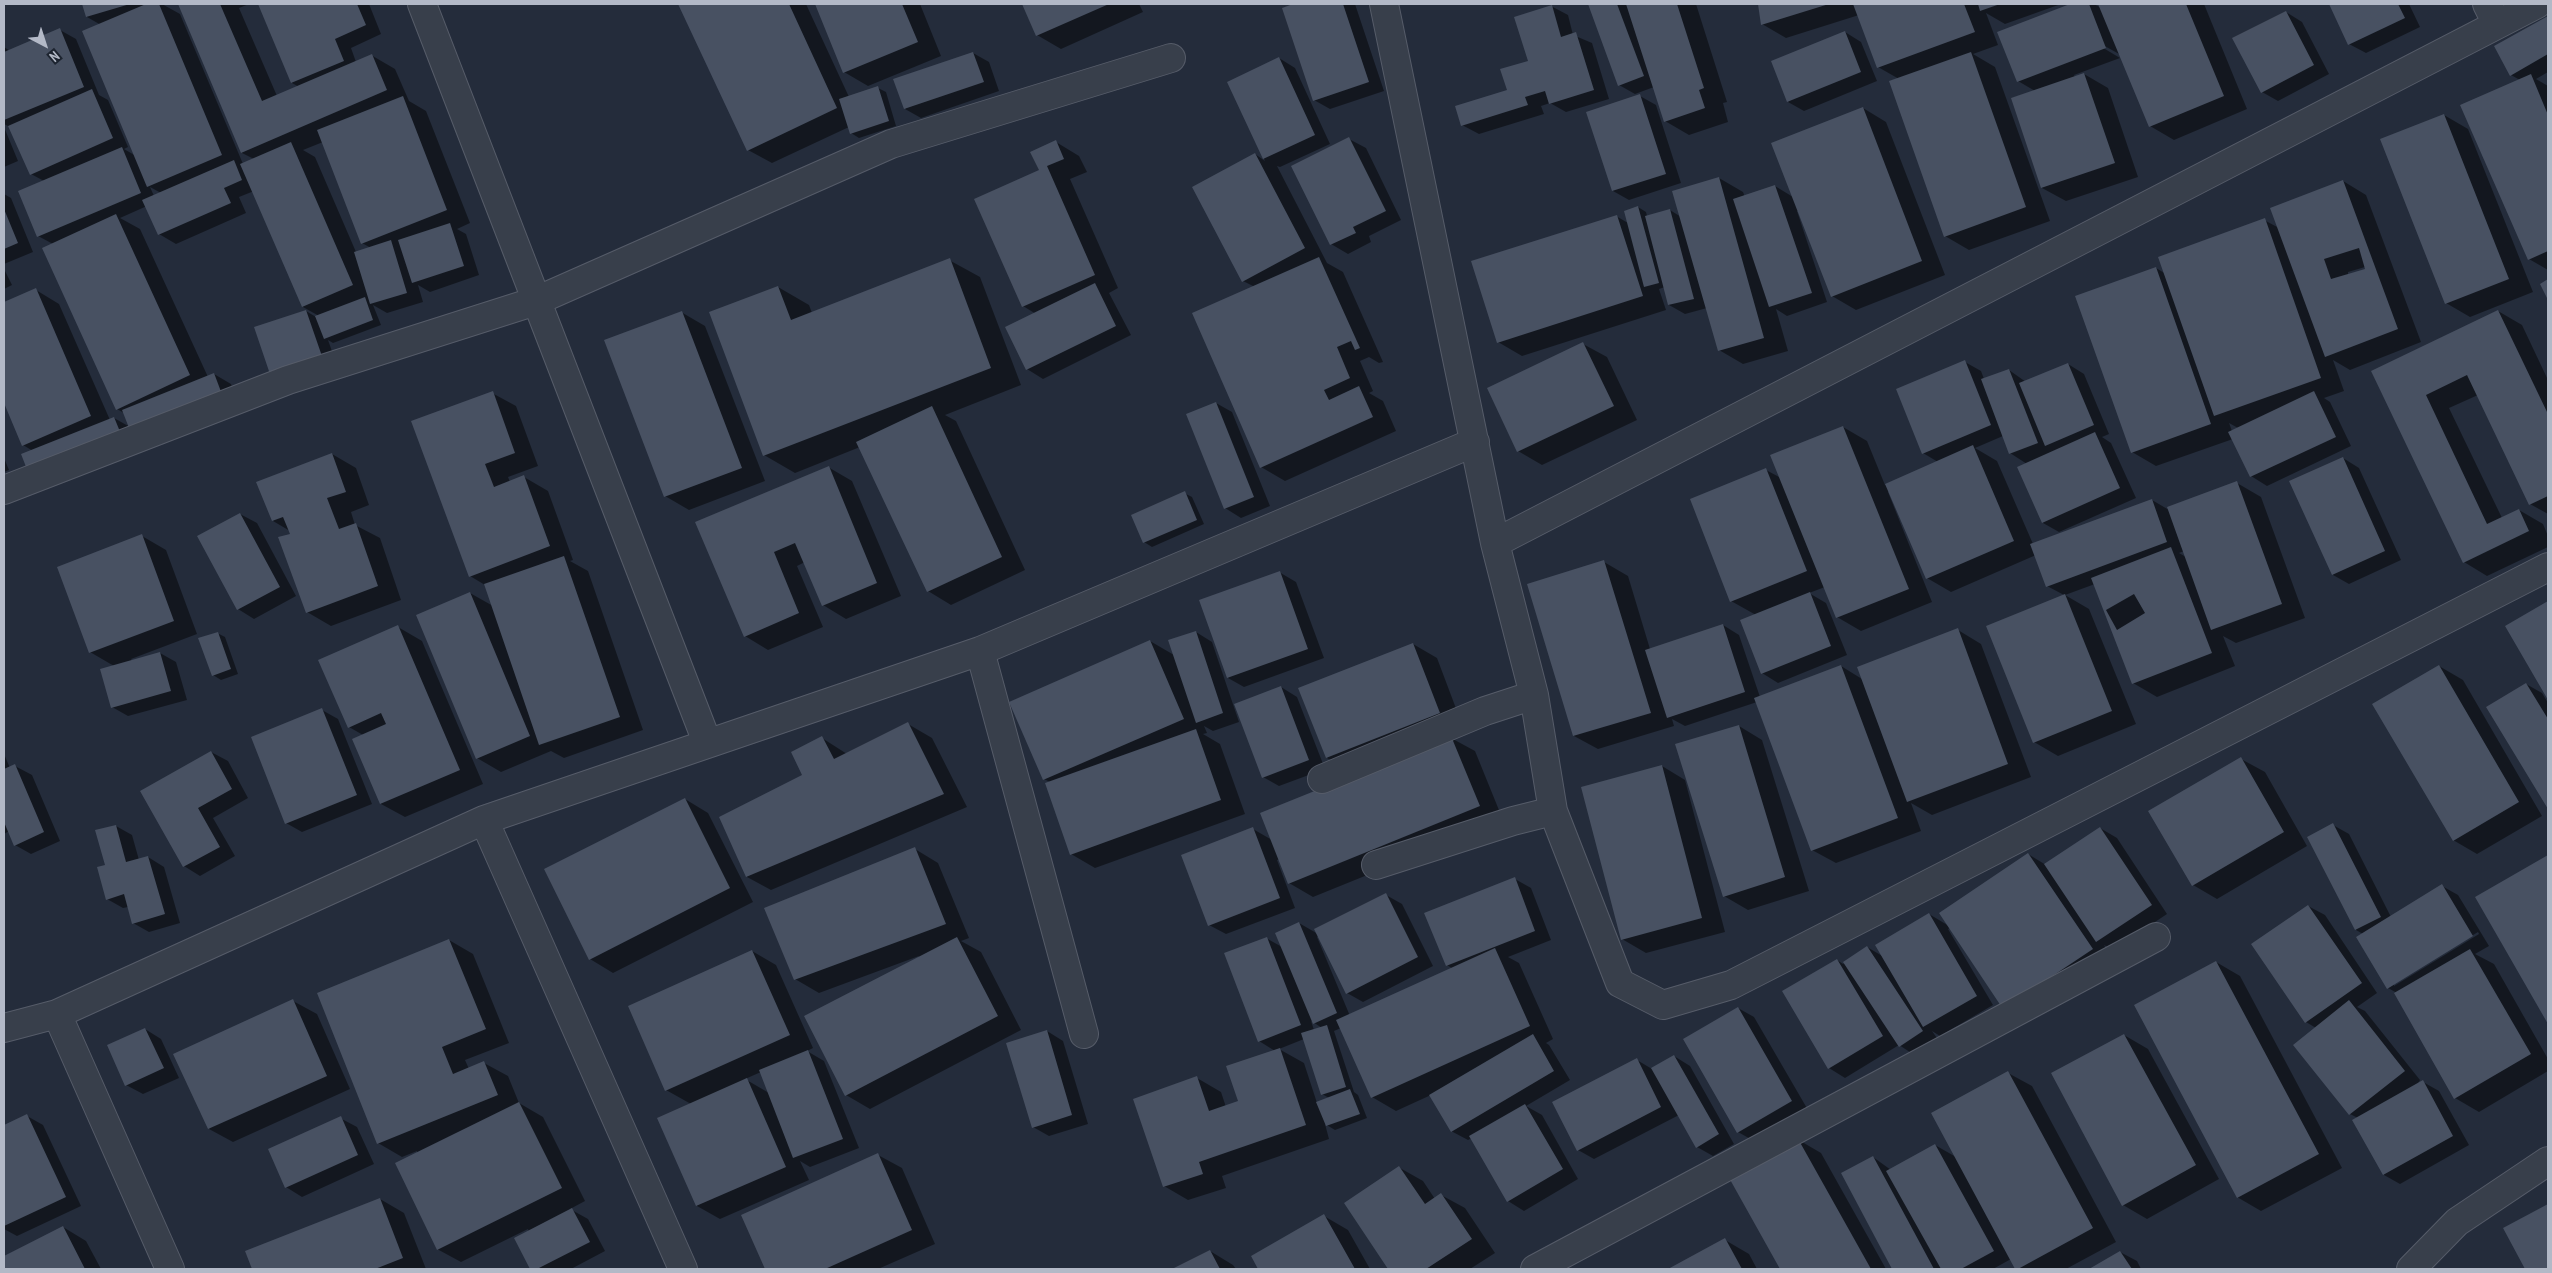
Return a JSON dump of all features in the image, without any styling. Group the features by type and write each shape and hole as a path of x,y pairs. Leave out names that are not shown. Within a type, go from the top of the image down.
{"street":[{"path":"422,4 707,742"},
{"path":"1384,4 1495,543 1534,695 1553,811 1620,983 1663,1005 1731,984 2548,567"},
{"path":"1495,543 2492,14 2537,4"},
{"path":"4,490 288,380 536,301 891,144 1170,58"},
{"path":"4,1028 57,1014 484,820 707,742 980,651 1475,442"},
{"path":"980,651 1084,1034"},
{"path":"1322,779 1484,711 1534,695"},
{"path":"1376,865 1513,821 1553,811"},
{"path":"484,820 683,1269"},
{"path":"1535,1269 2156,937"},
{"path":"57,1014 170,1269"},
{"path":"2411,1269 2457,1222 2548,1161"}],"building":[{"path":"82,4 130,4 86,17"},
{"path":"146,4 159,4 222,155 147,187 82,31"},
{"path":"178,4 220,4 262,101 372,54 387,90 241,153"},
{"path":"258,4 357,4 366,25 335,39 344,61 291,83"},
{"path":"678,4 789,4 837,108 747,151"},
{"path":"815,4 902,4 918,42 843,73"},
{"path":"1022,4 1109,4 1036,36"},
{"path":"1293,4 1343,4 1369,82 1313,101 1282,8"},
{"path":"1588,4 1617,4 1644,76 1618,86"},
{"path":"1626,4 1677,4 1704,88 1699,90 1705,108 1664,122"},
{"path":"1758,4 1829,4 1761,25"},
{"path":"1853,4 1964,4 1975,32 1877,68"},
{"path":"1978,4 2000,4 1980,11"},
{"path":"2070,4 2089,4 2106,48 2017,82 1997,32"},
{"path":"2098,4 2186,4 2224,96 2149,127"},
{"path":"2329,4 2398,4 2405,18 2348,45"},
{"path":"1552,5 1561,37 1576,32 1594,90 1549,104 1545,91 1525,97 1528,105 1461,126 1455,106 1507,90 1500,69 1528,61 1514,17"},
{"path":"2286,11 2314,65 2261,93 2232,38"},
{"path":"2548,16 2548,54 2510,76 2494,46"},
{"path":"60,28 84,87 4,120 4,52"},
{"path":"1845,31 1861,72 1787,102 1771,61"},
{"path":"973,52 984,82 904,109 893,79"},
{"path":"1971,52 2026,207 1944,237 1889,81"},
{"path":"1279,57 1315,135 1263,159 1227,82"},
{"path":"2084,73 2115,163 2041,188 2011,98"},
{"path":"2531,74 2548,115 2548,251 2528,260 2460,105"},
{"path":"878,86 889,121 850,134 839,99"},
{"path":"92,89 113,138 30,175 8,126"},
{"path":"1640,94 1666,174 1612,191 1586,112"},
{"path":"403,96 447,210 361,244 317,130"},
{"path":"1863,107 1922,261 1831,297 1771,143"},
{"path":"2444,114 2509,279 2445,304 2380,139"},
{"path":"1349,137 1386,211 1353,227 1356,233 1330,245 1291,166"},
{"path":"1056,140 1064,159 1047,166 1095,275 1022,307 974,199 1039,170 1030,152"},
{"path":"291,142 353,285 302,307 240,164"},
{"path":"122,147 141,193 37,237 18,191"},
{"path":"1255,153 1305,248 1242,282 1192,187"},
{"path":"234,160 242,180 224,188 231,203 158,235 142,200"},
{"path":"1719,177 1764,338 1718,351 1672,191"},
{"path":"2343,180 2398,329 2325,357 2270,208","holes":["2359,248 2365,269 2331,279 2324,259"]},
{"path":"1775,185 1812,293 1769,307 1733,199"},
{"path":"1638,206 1659,283 1644,287 1624,211"},
{"path":"4,209 18,243 4,249"},
{"path":"1670,209 1694,299 1668,305 1645,216"},
{"path":"116,214 190,375 116,410 42,248"},
{"path":"1617,215 1643,296 1497,343 1471,261"},
{"path":"2265,218 2321,378 2214,416 2158,257"},
{"path":"450,223 464,266 412,283 398,240"},
{"path":"391,240 407,293 370,304 354,252"},
{"path":"1319,257 1360,348 1355,350 1351,341 1337,347 1350,378 1324,390 1329,400 1359,386 1373,417 1260,468 1192,313"},
{"path":"950,258 991,368 763,456 709,312 778,286 791,320"},
{"path":"2156,267 2211,424 2131,453 2075,296"},
{"path":"2548,279 2548,300 2540,284"},
{"path":"1095,283 1116,326 1026,370 1005,327"},
{"path":"36,288 91,416 22,446 4,403 4,302"},
{"path":"365,297 373,320 324,339 315,316"},
{"path":"306,310 324,362 272,380 254,327"},
{"path":"2498,310 2548,414 2548,496 2529,505 2467,375 2426,395 2487,524 2519,509 2529,531 2463,563 2371,371"},
{"path":"682,311 742,468 664,497 604,340"},
{"path":"1583,342 1614,406 1517,452 1487,388"},
{"path":"1965,360 1991,425 1922,454 1896,389"},
{"path":"2068,363 2094,425 2045,446 2019,383"},
{"path":"2009,369 2038,443 2009,454 1981,379"},
{"path":"214,373 223,397 131,433 122,410"},
{"path":"493,391 515,453 485,464 494,487 524,475 550,546 469,577 411,421"},
{"path":"2314,391 2336,437 2250,477 2228,432"},
{"path":"1216,402 1254,497 1224,509 1186,414"},
{"path":"932,406 1002,557 927,592 856,442"},
{"path":"114,417 123,439 30,477 21,454"},
{"path":"1843,426 1909,589 1836,618 1770,455"},
{"path":"2095,432 2120,488 2042,523 2017,467"},
{"path":"1973,445 2014,541 1926,579 1885,484"},
{"path":"332,453 346,492 327,498 339,529 356,523 378,586 306,613 278,537 290,534 283,517 272,521 256,482"},
{"path":"2343,457 2385,551 2332,575 2289,481"},
{"path":"829,466 877,583 822,606 795,543 774,552 799,613 744,637 695,522"},
{"path":"1766,468 1807,571 1730,602 1690,499"},
{"path":"2237,481 2282,604 2211,630 2167,507"},
{"path":"1185,491 1197,520 1143,543 1131,515"},
{"path":"2152,499 2167,542 2046,587 2030,544"},
{"path":"240,513 280,587 237,610 197,536"},
{"path":"142,534 174,621 89,653 57,567"},
{"path":"2171,547 2212,653 2132,684 2091,578","holes":["2134,594 2145,613 2117,630 2106,610"]},
{"path":"564,556 620,717 539,745 484,584"},
{"path":"1604,560 1651,713 1573,736 1527,584"},
{"path":"1280,571 1308,649 1227,678 1199,600"},
{"path":"470,592 530,736 476,759 416,615"},
{"path":"1810,592 1831,646 1761,674 1740,620"},
{"path":"2065,594 2112,711 2033,743 1986,626"},
{"path":"2548,601 2548,700 2505,626"},
{"path":"1723,624 1745,692 1667,718 1645,650"},
{"path":"398,625 460,770 380,804 352,739 386,724 381,713 348,728 318,660"},
{"path":"1958,628 2008,764 1907,802 1857,667"},
{"path":"1196,631 1223,713 1196,723 1168,640"},
{"path":"218,632 231,669 212,676 198,638"},
{"path":"1150,640 1184,719 1043,780 1009,702"},
{"path":"1413,643 1440,713 1326,758 1298,688"},
{"path":"160,652 171,691 111,708 100,669"},
{"path":"1841,665 1898,818 1811,851 1754,698"},
{"path":"2439,665 2519,802 2453,841 2372,704"},
{"path":"2526,683 2548,719 2548,809 2486,707"},
{"path":"1281,686 1309,760 1262,778 1234,704"},
{"path":"322,708 357,795 285,824 251,737"},
{"path":"908,722 944,794 746,877 719,817 802,775 791,752 822,736 834,759"},
{"path":"1739,725 1785,877 1723,897 1675,744"},
{"path":"1196,729 1221,800 1070,855 1045,783"},
{"path":"1451,736 1480,806 1288,884 1260,813"},
{"path":"211,751 232,789 198,808 220,847 183,867 140,791"},
{"path":"2241,757 2284,832 2192,886 2148,811"},
{"path":"15,764 44,832 14,846 4,822 4,769"},
{"path":"1662,765 1702,918 1621,940 1581,787"},
{"path":"685,798 730,888 589,960 544,869"},
{"path":"2333,823 2381,917 2355,930 2307,837"},
{"path":"116,825 126,862 148,856 165,914 132,924 124,894 106,900 97,867 105,865 95,830"},
{"path":"1253,827 1280,898 1208,926 1181,855"},
{"path":"2100,827 2152,905 2096,942 2044,864"},
{"path":"915,847 946,924 794,980 764,908"},
{"path":"2028,853 2093,949 2003,1009 1939,913"},
{"path":"2548,855 2548,1024 2475,897"},
{"path":"1515,877 1535,931 1446,966 1424,913"},
{"path":"2442,884 2473,936 2387,989 2356,937"},
{"path":"1386,893 1418,957 1346,994 1314,929"},
{"path":"2308,905 2362,983 2305,1023 2251,944"},
{"path":"1929,913 1977,996 1923,1027 1875,945"},
{"path":"1299,922 1337,1013 1313,1024 1275,933"},
{"path":"957,937 998,1016 845,1096 804,1016"},
{"path":"1267,937 1301,1025 1258,1042 1224,953"},
{"path":"449,939 486,1029 442,1047 453,1074 484,1061 498,1095 377,1144 317,993"},
{"path":"1867,946 1923,1031 1899,1047 1843,962"},
{"path":"1495,948 1530,1026 1371,1098 1336,1020"},
{"path":"2470,949 2531,1054 2454,1099 2394,993"},
{"path":"752,950 790,1035 665,1091 628,1006"},
{"path":"1837,959 1883,1036 1828,1069 1782,991"},
{"path":"2216,961 2319,1154 2237,1198 2134,1005"},
{"path":"293,999 327,1076 208,1129 173,1054"},
{"path":"2349,1000 2405,1071 2349,1115 2293,1045"},
{"path":"1738,1007 1792,1101 1737,1133 1683,1039"},
{"path":"1327,1025 1346,1087 1321,1095 1301,1033"},
{"path":"145,1028 164,1068 125,1086 107,1045"},
{"path":"1047,1030 1072,1115 1032,1128 1006,1043"},
{"path":"1533,1034 1554,1071 1451,1132 1429,1095"},
{"path":"2124,1034 2196,1165 2122,1206 2051,1073"},
{"path":"1280,1048 1306,1125 1199,1162 1203,1174 1163,1187 1133,1099 1197,1076 1209,1111 1238,1101 1226,1066"},
{"path":"808,1050 843,1139 793,1158 759,1070"},
{"path":"1674,1055 1719,1134 1696,1148 1651,1068"},
{"path":"1637,1058 1661,1107 1577,1151 1552,1102"},
{"path":"2008,1071 2093,1228 2018,1269 2015,1269 1931,1113"},
{"path":"747,1078 786,1167 696,1206 657,1118"},
{"path":"2423,1080 2453,1136 2383,1175 2352,1120"},
{"path":"1350,1089 1360,1114 1326,1126 1316,1102"},
{"path":"519,1102 562,1188 437,1250 395,1163"},
{"path":"1525,1104 1563,1169 1507,1202 1469,1136"},
{"path":"27,1114 66,1197 4,1226 4,1125"},
{"path":"341,1116 358,1155 285,1188 268,1149"},
{"path":"1797,1137 1871,1269 1780,1269 1728,1176"},
{"path":"1935,1144 1994,1251 1961,1269 1941,1269 1886,1171"},
{"path":"878,1153 912,1230 825,1269 765,1269 741,1215"},
{"path":"1873,1156 1934,1269 1892,1269 1841,1173"},
{"path":"1399,1166 1425,1204 1441,1193 1472,1239 1426,1269 1388,1269 1344,1203"},
{"path":"380,1198 403,1258 375,1269 252,1269 245,1251"},
{"path":"2548,1204 2548,1269 2525,1269 2503,1228"},
{"path":"572,1208 590,1242 537,1269 530,1269 514,1238"},
{"path":"1324,1214 1355,1269 1258,1269 1251,1256"},
{"path":"63,1226 85,1269 4,1269 4,1256"},
{"path":"1725,1238 1742,1269 1668,1269"},
{"path":"1210,1250 1220,1269 1172,1269"},
{"path":"2120,1251 2132,1269 2089,1269"}]}
